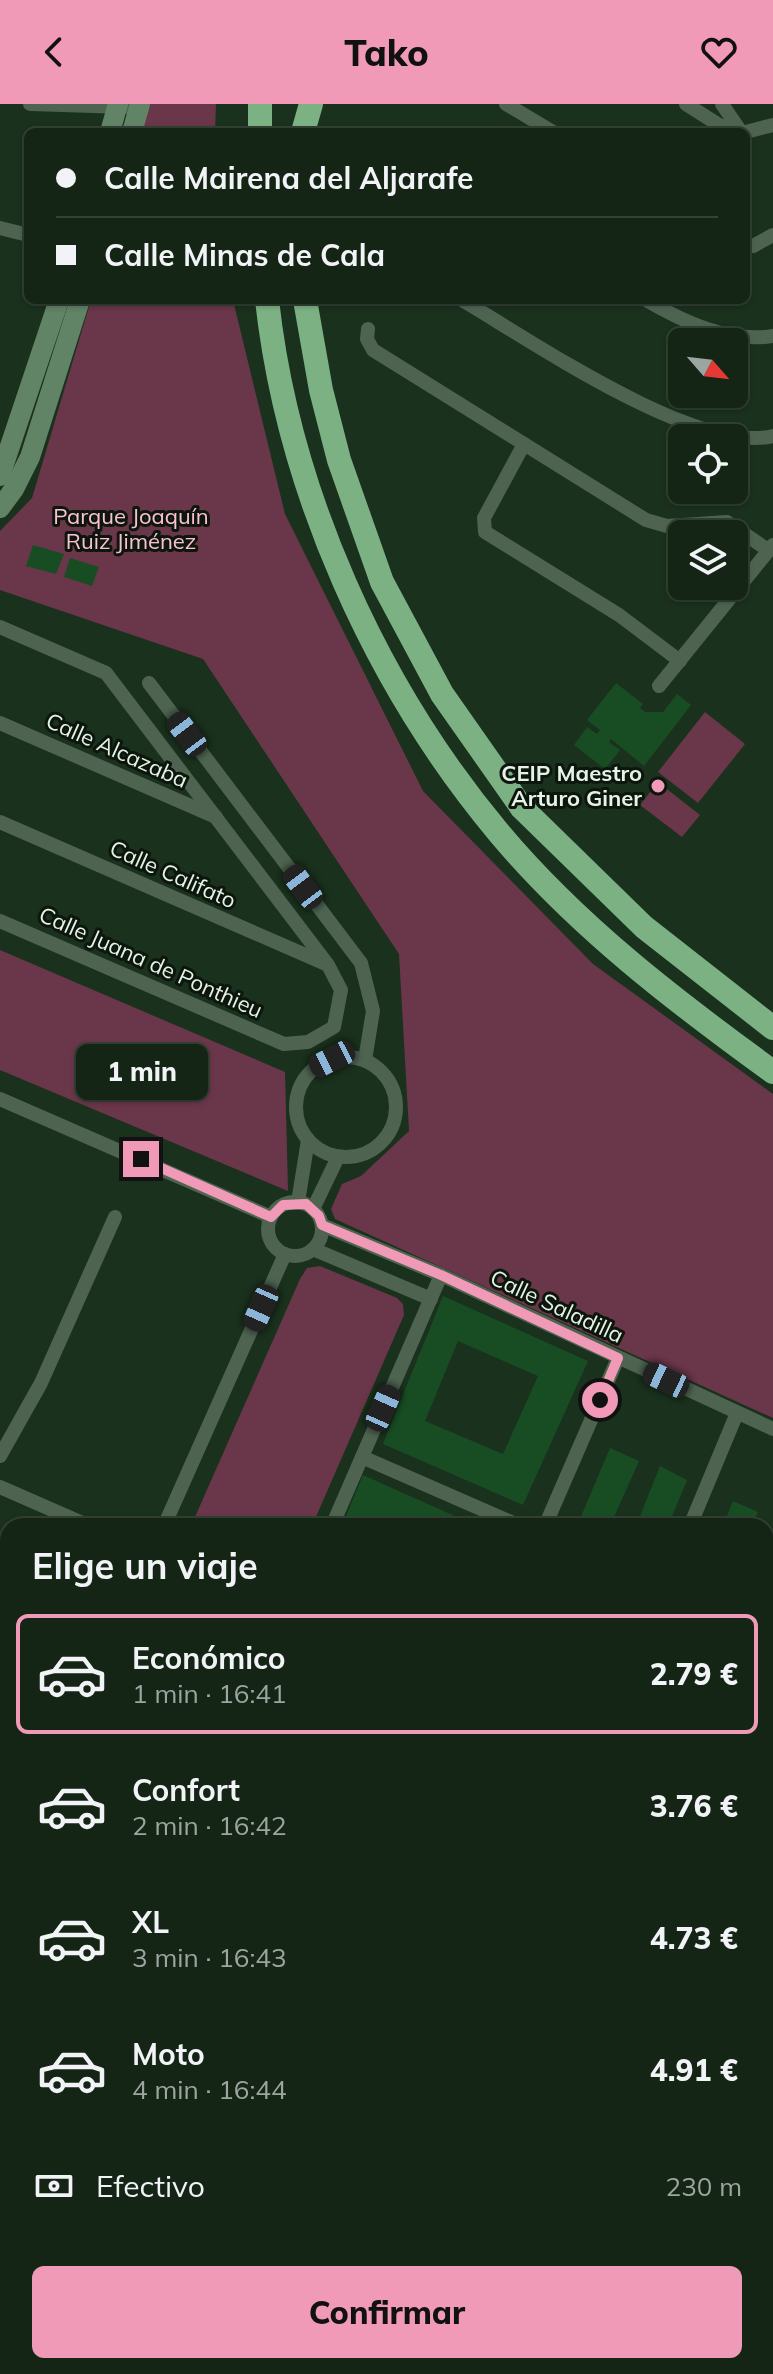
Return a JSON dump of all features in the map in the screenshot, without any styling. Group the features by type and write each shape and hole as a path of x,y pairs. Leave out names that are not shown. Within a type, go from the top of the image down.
{"highway":[{"path":"260,104 260,128"},
{"path":"294,128 296,104"},
{"path":"304,128 311,104"},
{"path":"268,304 295,446 333,551 380,654 434,747 500,834 581,917 665,994 773,1072"},
{"path":"306,304 321,390 339,460 382,582 442,694 522,808 644,927 773,1028"}],"street":[{"path":"30,104 140,104 133,128"},
{"path":"506,104 546,128"},
{"path":"686,104 729,128"},
{"path":"722,104 740,128"},
{"path":"111,128 118,106"},
{"path":"750,130 773,125"},
{"path":"0,228 24,234"},
{"path":"750,246 773,235"},
{"path":"0,476 4,448 58,304"},
{"path":"0,508 14,489 30,457 79,304"},
{"path":"469,304 664,416 746,438 773,436"},
{"path":"653,304 677,317 725,334 747,338 773,336"},
{"path":"368,329 367,339 373,350 646,520 667,526 727,522 771,548 659,686"},
{"path":"524,444 484,518 485,532 619,615 680,661"},
{"path":"4,448 30,457"},
{"path":"0,627 106,673 328,965"},
{"path":"149,683 361,963 373,1011 365,1060"},
{"name":"Calle Alcazaba","path":"0,723 217,817"},
{"name":"Calle Califato","path":"0,822 328,965"},
{"name":"Calle Juana de Ponthieu","path":"0,921 284,1044 308,1042 334,1027 341,990 328,965"},
{"path":"332,1059 365,1060 390,1081 397,1113 392,1129 370,1152 338,1157 321,1152 299,1126 296,1110 305,1078 332,1059"},
{"path":"0,1099 271,1217"},
{"path":"298,1202 308,1140"},
{"path":"313,1209 338,1157"},
{"path":"298,1202 313,1209 322,1225 319,1242 313,1249 299,1255 285,1254 272,1242 271,1217 283,1205 298,1202"},
{"path":"0,1456 3,1438 41,1383 115,1217"},
{"name":"Calle Saladilla","path":"322,1225 441,1275 773,1429"},
{"path":"313,1249 431,1299"},
{"path":"168,1518 285,1254"},
{"path":"335,1518 441,1275"},
{"path":"548,1518 618,1358"},
{"path":"693,1518 737,1413"},
{"path":"362,1457 502,1518"},
{"path":"0,1487 71,1518"}],"green space":[{"path":"135,104 216,104 215,128 129,128"},
{"name":"Parque Joaquín Ruiz Jiménez","path":"90,304 234,304 285,514 423,791 593,964 773,1094 773,1418 335,1219 331,1209 342,1184 361,1176 409,1131 399,954 203,659 0,590 0,531 32,498"},
{"path":"705,712 745,744 698,803 658,772"},
{"path":"658,782 700,815 682,837 640,805"},
{"path":"0,950 285,1072 288,1191 0,1070"},
{"path":"320,1266 397,1298 403,1304 404,1315 315,1518 195,1518 300,1279 307,1268"}],"building":[{"path":"33,545 64,554 56,574 26,566"},
{"path":"70,558 99,567 92,586 64,577"},
{"path":"616,683 643,704 640,708 645,712 663,712 677,694 691,705 644,766 611,739 609,742 620,750 605,769 574,745 587,727 597,734 600,730 587,720"},
{"path":"443,1296 588,1361 523,1505 383,1444","holes":["458,1341 538,1376 503,1454 425,1421"]},
{"path":"610,1448 639,1461 614,1518 580,1518"},
{"path":"660,1466 687,1480 671,1518 639,1518"},
{"path":"363,1475 459,1518 345,1518"},
{"path":"733,1501 758,1512 755,1518 726,1518"}],"place":[{"name":"CEIP Maestro Arturo Giner","path":"658,786"}],"route":[{"path":"141,1159 271,1217 290,1202 306,1204 319,1216 322,1225 441,1275 618,1358 600,1400"}]}
